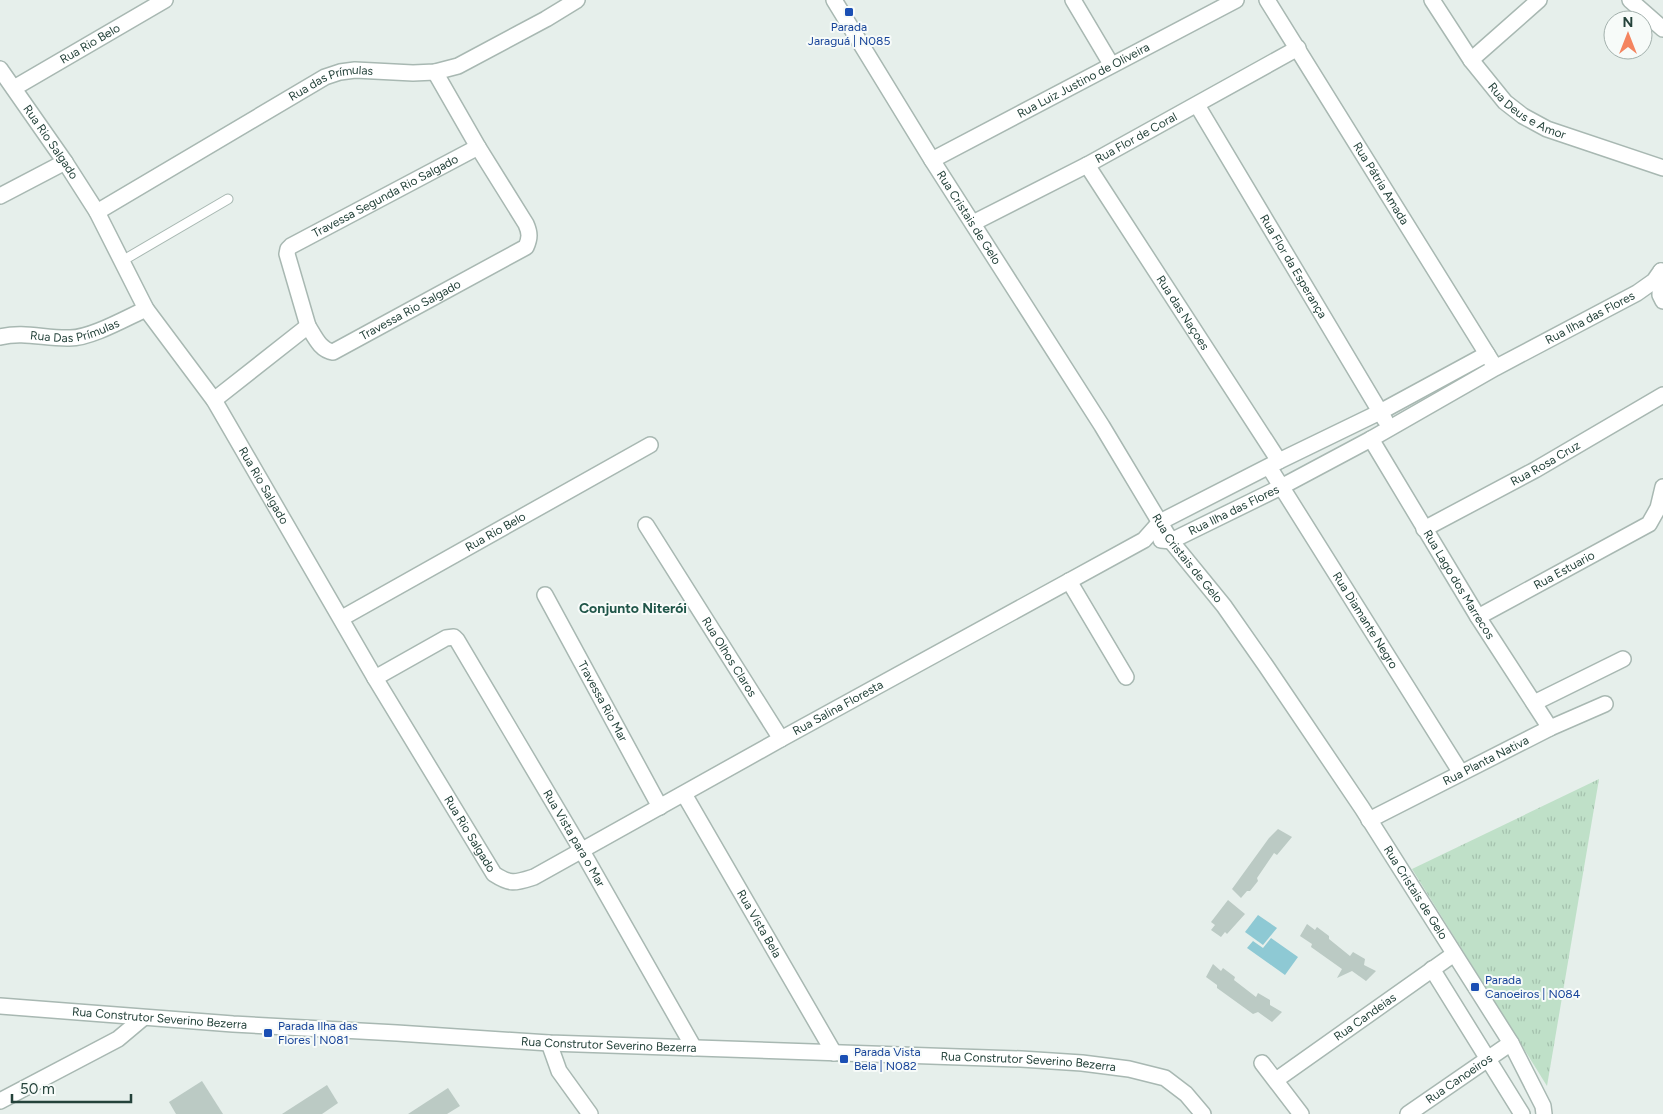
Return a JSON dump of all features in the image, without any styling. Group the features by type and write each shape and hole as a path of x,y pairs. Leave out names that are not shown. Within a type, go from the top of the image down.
{"street":[{"name":"Rua Rio Belo","path":"14,88 165,0"},
{"name":"Rua das Prímulas","path":"97,212 325,77 355,70 413,73 436,72 458,66 546,19 577,0"},
{"name":"Rua Cristais de Gelo","path":"834,0 932,160 1102,426 1171,541 1224,606 1369,820 1511,1043 1543,1106 1544,1114"},
{"path":"1073,0 1111,64"},
{"name":"Rua Luiz Justino de Oliveira","path":"932,160 1111,64 1236,0"},
{"name":"Rua Pátria Amada","path":"1267,0 1495,368"},
{"name":"Rua Deus e Amor","path":"1432,0 1471,60 1505,102 1522,116 1547,129 1663,168"},
{"path":"1471,60 1540,0"},
{"path":"1630,0 1663,29"},
{"name":"Rua Flor de Coral","path":"973,223 1087,165 1298,48"},
{"name":"Rua Rio Salgado","path":"0,69 65,162 97,212 146,309 214,400 342,618 375,678 494,874 505,881 518,882 534,877"},
{"path":"436,72 478,147"},
{"name":"Rua Flor da Esperança","path":"1197,105 1390,428"},
{"name":"Travessa Rio Salgado","path":"308,326 322,347 326,351 333,352 526,247 529,239 526,224 478,147"},
{"name":"Travessa Segunda Rio Salgado","path":"308,326 288,249 478,147"},
{"path":"0,196 65,162"},
{"name":"Rua das Naçoes","path":"1087,165 1274,464"},
{"path":"1662,269 1660,295 1663,301"},
{"name":"Rua Ilha das Flores","path":"1144,540 1171,541 1281,487 1371,439 1495,368 1637,293 1654,281 1662,269"},
{"name":"Rua Das Prímulas","path":"0,337 28,334 71,338 86,335 146,309"},
{"path":"214,400 308,326"},
{"name":"Rua Ilha das Flores","path":"1144,540 1160,522 1380,412 1487,354"},
{"name":"Rua Rosa Cruz","path":"1424,529 1535,470 1663,395"},
{"name":"Rua Lago dos Marrecos","path":"1371,439 1478,617 1550,728"},
{"name":"Rua Rio Belo","path":"342,618 650,445"},
{"name":"Rua Diamante Negro","path":"1274,464 1281,487 1461,773"},
{"name":"Rua Estuario","path":"1478,617 1648,524 1658,508 1663,487"},
{"name":"Rua Olhos Claros","path":"646,525 781,739"},
{"name":"Rua Salina Floresta","path":"534,877 1144,540"},
{"path":"1069,581 1126,677"},
{"name":"Travessa Rio Mar","path":"545,595 660,807"},
{"name":"Rua Vista para o Mar","path":"375,678 446,638 454,637 457,640 582,850 694,1048"},
{"path":"1534,703 1623,659"},
{"name":"Rua Planta Nativa","path":"1369,820 1550,728 1605,704"},
{"name":"Rua Vista Bela","path":"684,794 834,1053"},
{"name":"Rua Candeias","path":"1276,1080 1454,954"},
{"path":"1432,968 1522,1114"},
{"name":"Rua Construtor Severino Bezerra","path":"0,1006 143,1018 549,1043 1021,1059 1082,1063 1129,1069 1165,1078 1186,1094 1203,1114"},
{"path":"0,1101 118,1039 143,1018"},
{"path":"549,1043 559,1071 590,1114"},
{"name":"Rua Canoeiros","path":"1408,1114 1511,1043"},
{"path":"1262,1063 1301,1114"}],"lane":[{"path":"122,260 228,198"}],"green space":[{"path":"1599,779 1547,1086 1412,869"}],"water":[{"path":"1258,915 1277,928 1263,945 1245,932"},
{"path":"1271,938 1298,957 1285,975 1247,948 1253,941 1263,948"}],"building":[{"path":"1278,829 1292,837 1277,855 1274,853 1257,878 1258,881 1241,898 1232,889 1269,838"},
{"path":"1228,900 1245,914 1227,934 1225,932 1221,937 1211,930 1215,925 1211,922"},
{"path":"1307,924 1315,930 1317,927 1350,956 1353,952 1365,959 1364,965 1376,971 1366,981 1352,971 1337,978 1342,969 1311,947 1312,944 1300,936"},
{"path":"1213,964 1221,971 1223,968 1235,977 1234,980 1256,997 1258,993 1270,1000 1270,1005 1282,1012 1272,1022 1258,1012 1253,1014 1217,988 1217,985 1206,977"},
{"path":"202,1081 223,1114 176,1114 169,1102"},
{"path":"327,1085 338,1103 322,1114 282,1114"},
{"path":"448,1088 460,1106 447,1114 408,1114"}],"place":[{"name":"Parada Jaraguá | N085","path":"849,12"},
{"name":"Parada Canoeiros | N084","path":"1475,987"},
{"name":"Parada Ilha das Flores | N081","path":"268,1033"},
{"name":"Parada Vista Bela | N082","path":"844,1059"}],"district":[{"name":"Conjunto Niterói","path":"633,608"}]}
